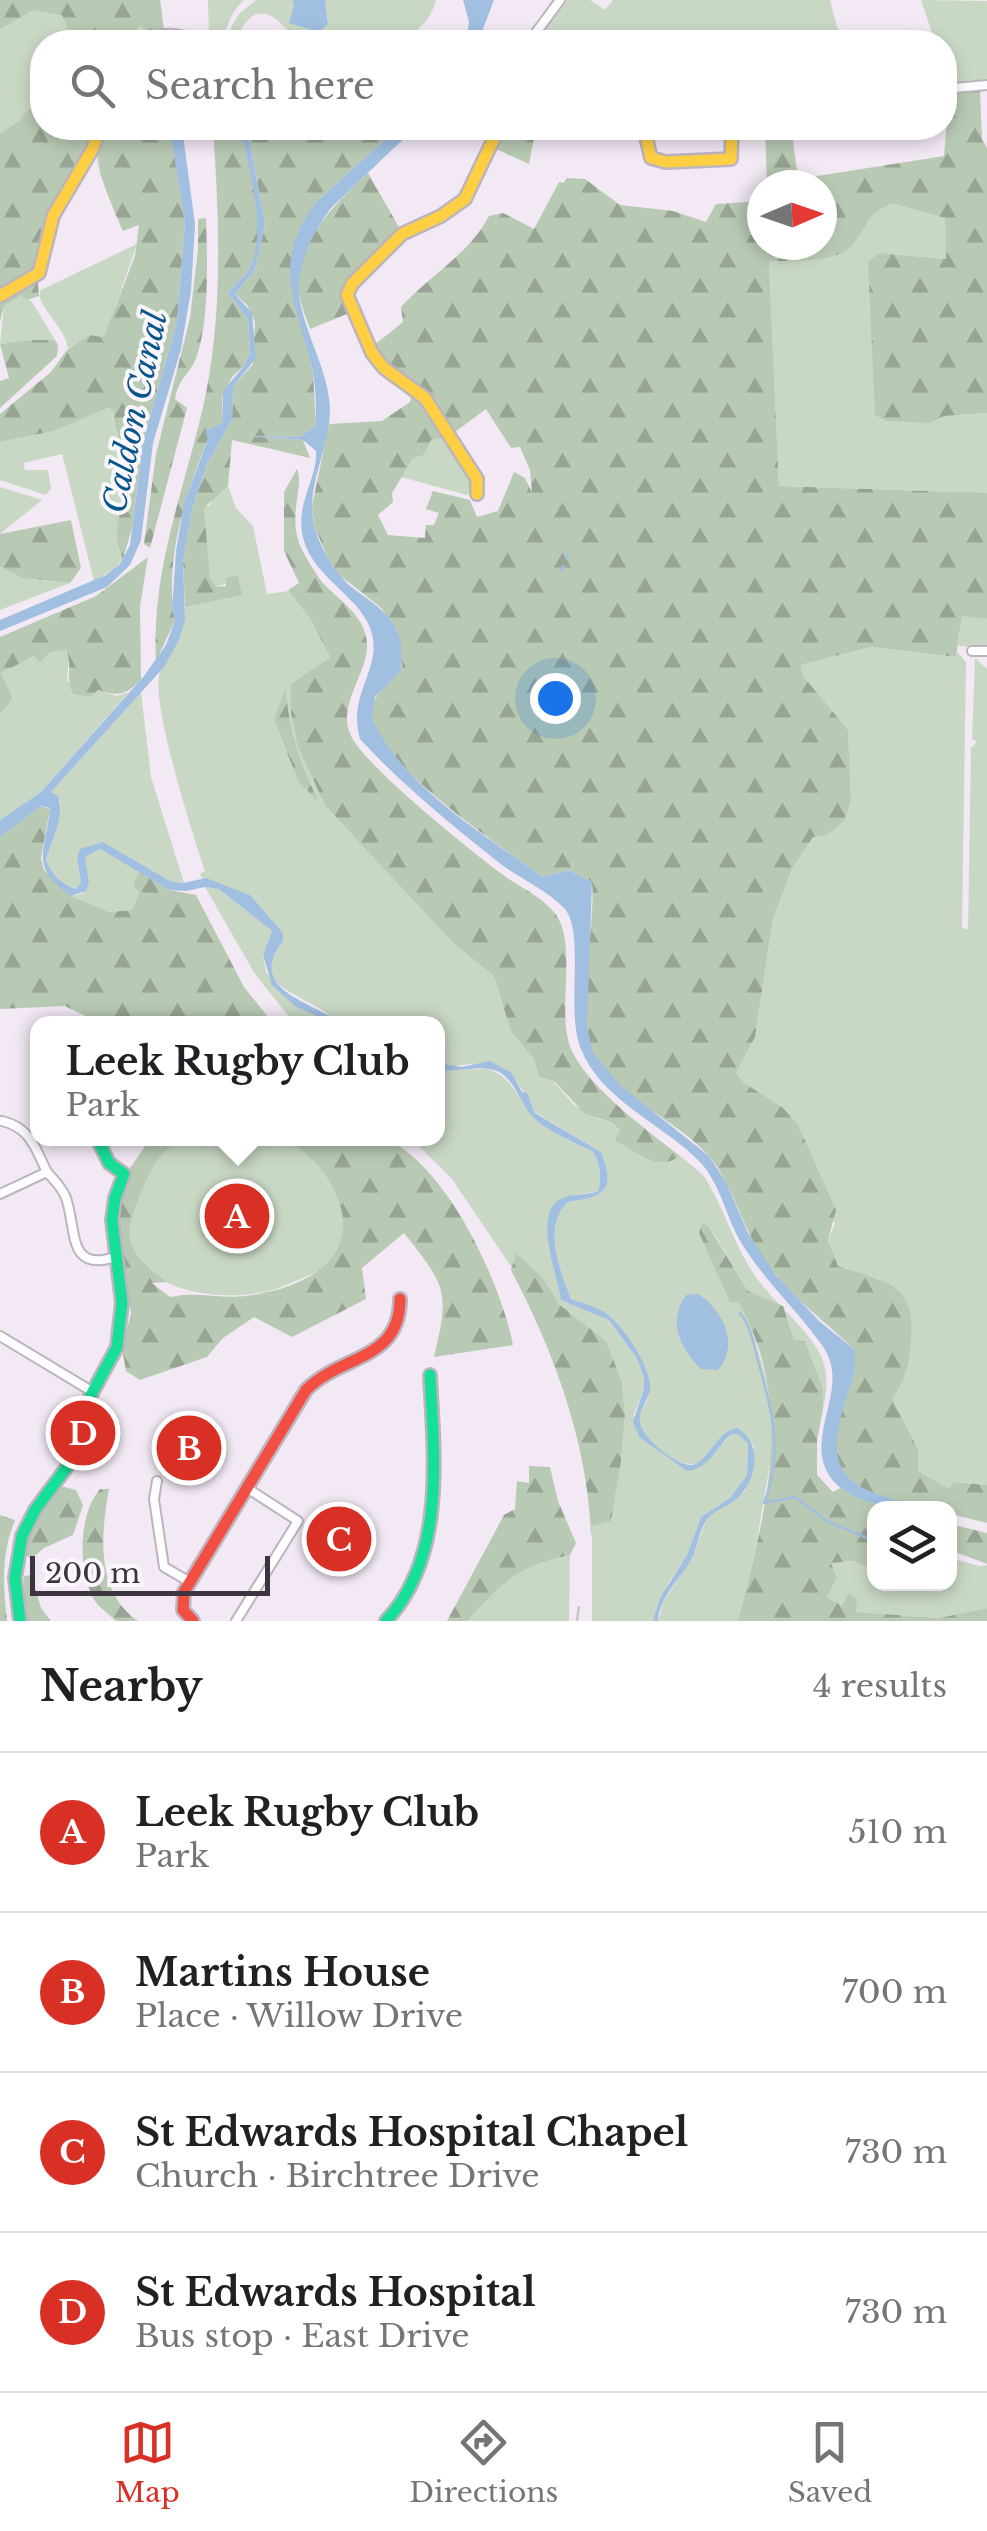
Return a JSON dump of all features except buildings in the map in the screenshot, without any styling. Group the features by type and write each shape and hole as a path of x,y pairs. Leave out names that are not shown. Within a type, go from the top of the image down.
{"street":[{"path":"538,30 560,0"},
{"path":"957,88 987,85"},
{"path":"0,296 39,273 53,216 95,140"},
{"path":"477,494 477,479 425,398 384,368 372,353 347,296 352,284 402,234 441,216 465,199 494,140"},
{"path":"646,140 650,158 666,162 731,159 732,140"},
{"path":"972,651 987,651"},
{"path":"2,1122 20,1127 30,1137"},
{"path":"34,1146 47,1172 65,1194 78,1248 86,1259 96,1263 115,1257"},
{"path":"20,1621 16,1595 19,1539 33,1512 65,1471 78,1422 116,1351 123,1326 110,1227 117,1187 124,1174 109,1163 101,1146"},
{"path":"0,1194 47,1172"},
{"path":"193,1621 183,1610 182,1602 190,1582 315,1378 360,1358 395,1334 400,1324 400,1300"},
{"path":"0,1336 93,1392"},
{"path":"386,1621 410,1598 430,1516 435,1471 430,1375"},
{"path":"157,1481 154,1499 164,1567 190,1582"},
{"path":"236,1621 298,1521 247,1488"}],"green space":[{"path":"0,0 160,0 164,30 30,30 30,140 172,140 183,204 123,231 100,174 95,148 0,294"},
{"path":"0,0 160,0 164,30 146,30 140,25 138,30 68,30 62,15 33,10 0,29"},
{"path":"208,0 244,0 226,30 209,30"},
{"path":"256,0 292,0 294,5 328,23 325,0 436,0 430,15 416,30 287,30 270,15 257,14 241,30 231,30 239,14"},
{"path":"567,0 590,0 605,10 613,0 830,0 838,30 544,30"},
{"path":"921,0 987,1 987,79 957,83 957,30 931,30"},
{"path":"980,91 982,139 987,148 987,413 944,416 930,423 886,421 875,415 868,261 880,253 946,259 945,218 892,203 871,216 854,243 837,255 837,173 944,156 945,140 957,140 957,92"},
{"path":"30,108 30,140 93,140 52,215 37,272 39,296 28,300 21,295 4,306 0,321 0,134"},
{"path":"172,140 185,223 177,322 143,442 132,528 123,559 117,528 128,472 114,410 108,408 54,431 0,442 0,414 51,372 66,351 89,335 105,334 135,256 139,225 123,231 103,180 99,141"},
{"path":"214,140 243,140 256,199 258,236 247,272 228,293 248,319 250,352 222,398 222,423 208,430 185,505 172,575 175,621 156,661 156,625 165,558 211,360 218,228"},
{"path":"249,140 385,140 316,202 299,231 291,261 313,373 316,425 300,437 247,436 303,440 310,458 232,440 228,486 204,508 210,579 217,587 226,586 226,578 238,575 242,595 185,607 183,562 192,509 207,464 232,420 233,387 253,364 255,322 247,305 235,294 255,270 265,224"},
{"path":"498,140 534,140 529,164 494,148"},
{"path":"765,140 793,140 797,170 766,170"},
{"path":"368,173 400,229 344,286 342,300 347,314 310,329 299,291 304,255 320,224"},
{"path":"567,178 585,179 620,205 673,211 706,222 716,204 747,202 747,260 814,260 769,262 779,486 987,493 987,619 962,616 956,657 871,647 800,665 803,676 848,730 851,800 844,821 827,835 813,837 792,869 773,919 755,1037 736,1073 744,1083 783,1108 798,1125 836,1210 828,1240 838,1266 883,1281 902,1295 911,1321 910,1349 904,1378 892,1399 918,1449 918,1471 948,1488 954,1482 987,1485 987,1523 957,1516 957,1501 887,1499 846,1476 835,1447 853,1375 854,1349 791,1292 769,1266 709,1156 612,1079 599,1064 591,1049 585,1012 592,882 568,870 543,877 442,802 391,753 376,731 372,705 402,667 397,630 380,607 338,574 314,525 312,506 329,424 382,421 410,402 412,393 423,398 445,437 431,440 424,455 413,458 392,493 393,502 378,515 388,535 425,538 426,525 434,525 439,513 426,509 433,491 470,500 477,517 498,511 514,472 525,478 532,492 530,470 520,447 511,448 486,409 451,435 428,395 387,364 373,346 403,322 401,307 460,253 489,216 503,213 534,229 559,182"},
{"path":"892,202 945,218 947,259 880,253 944,416 987,413 987,493 779,486 769,262 837,260 837,250 855,242 870,214"},
{"path":"206,218 204,326 196,358 175,399 187,408 150,548 144,544 156,454 190,318 198,219"},
{"path":"137,244 106,334 89,336 68,349 64,335 42,303 41,290"},
{"path":"21,294 32,302 55,340 0,344 4,306"},
{"path":"55,340 57,356 0,408 0,381 9,378 0,344"},
{"path":"108,408 114,410 128,472 117,528 123,559 94,581 62,454 23,463 25,470 48,470 51,488 46,495 0,480 0,442 54,431"},
{"path":"445,437 473,476 473,490 467,495 401,477 413,457 424,455 431,440"},
{"path":"297,469 295,514 302,550 322,582 358,619 366,638 365,659 347,714 351,736 421,808 552,910 565,939 565,1017 572,1051 605,1094 680,1156 671,1161 655,1162 614,1140 620,1130 611,1122 585,1114 555,1082 539,1077 534,1059 511,1032 494,976 454,944 325,805 298,747 291,713 291,684 330,657 311,620 288,590 299,583 284,551 284,492"},
{"path":"228,486 236,508 253,526 267,594 289,591 311,620 330,657 291,685 291,713 409,895 454,944 494,976 511,1032 534,1059 539,1077 554,1082 574,1105 611,1122 620,1130 614,1140 655,1162 680,1156 702,1175 748,1266 780,1305 748,1291 710,1227 749,1321 772,1397 773,1446 738,1621 658,1621 663,1602 692,1558 710,1515 745,1491 754,1446 738,1428 698,1463 682,1462 663,1452 647,1437 640,1422 649,1392 633,1347 606,1319 571,1299 556,1249 556,1223 568,1202 591,1197 604,1189 608,1175 601,1152 535,1112 512,1073 471,1064 445,1066 445,1016 329,1016 290,992 268,967 271,956 281,945 281,931 250,895 200,874 205,871 174,769 158,687 160,672 183,625 185,607 241,594 227,583 217,587 209,579 204,507 210,505 213,497","holes":["287,709 298,760 317,800 298,781 274,719"]},
{"path":"0,487 42,500 0,534"},
{"path":"71,520 81,568 70,583 22,578 0,567 0,534"},
{"path":"148,557 140,606 141,679 122,693 98,690 91,697 73,694 66,650 49,653 40,662 34,656 1,673 13,699 0,714 0,637 96,596"},
{"path":"0,567 22,578 70,583 0,610"},
{"path":"962,615 987,619 987,648 958,646"},
{"path":"871,647 956,657 957,652 966,662 962,928 968,929 971,748 977,742 972,739 975,658 987,669 987,1485 954,1482 948,1488 918,1471 918,1449 891,1399 880,1279 838,1266 828,1240 835,1223 736,1073 755,1037 773,919 792,869 813,837 851,800 848,730 802,676 799,665"},
{"path":"66,650 67,681 117,696 129,692 41,792 0,820 0,714 13,699 0,673 34,656"},
{"path":"286,688 296,747 319,803 298,781 274,719"},
{"path":"141,692 151,777 184,883 170,881 103,842 77,857 81,883 76,889 58,878 46,860 60,808 60,800 50,793"},
{"path":"41,806 50,809 41,858 44,870 71,896 109,912 132,910 139,892 133,886 139,871 170,890 196,895 244,987 267,1016 86,1016 65,1006 0,1009 0,837"},
{"path":"100,849 139,871 133,886 139,892 132,910 109,912 71,896 82,894 89,883 84,857"},
{"path":"205,887 219,889 272,931 263,955 266,972 296,1007 317,1016 288,1016 255,974"},
{"path":"445,1070 496,1072 544,1126 593,1152 600,1176 598,1191 567,1197 550,1210 549,1246 562,1300 609,1320 636,1357 644,1377 634,1415 640,1438 687,1471 715,1453 731,1434 738,1434 748,1444 747,1475 730,1498 701,1517 687,1555 669,1582 653,1621 592,1621 592,1526 611,1520 625,1415 622,1382 606,1341 560,1305 543,1278 516,1254 512,1268 452,1179 419,1146 445,1146"},
{"path":"145,1146 172,1146 147,1179 130,1231 134,1251 167,1282 152,1283 170,1297 265,1293 318,1270 340,1243 340,1205 331,1184 318,1165 295,1146 397,1146 431,1175 468,1230 497,1291 513,1345 434,1357 442,1317 441,1290 429,1265 404,1233 362,1268 366,1299 292,1337 254,1317 223,1338 207,1357 140,1380 126,1371 122,1348 131,1314 126,1281 120,1280 117,1187"},
{"path":"172,1146 299,1146 321,1167 339,1200 344,1234 336,1256 316,1272 264,1292 214,1295 165,1282 146,1269 133,1250 128,1227 147,1176"},
{"path":"702,1223 709,1227 748,1291 783,1306 794,1339 805,1342 823,1389 817,1475 833,1492 840,1488 872,1501 867,1501 867,1567 853,1561 831,1563 837,1578 827,1597 842,1606 848,1593 857,1599 856,1612 939,1618 987,1608 987,1621 738,1621 765,1500 771,1421 757,1343 739,1303 730,1302 699,1233"},
{"path":"516,1253 543,1278 560,1305 606,1341 622,1382 625,1415 611,1521 592,1526 591,1536 576,1433 541,1333 511,1270"},
{"path":"785,1310 821,1356 826,1382 823,1409 823,1389 794,1339"},
{"path":"529,1466 550,1467 558,1501 576,1543 570,1555 536,1565 512,1578 467,1621 447,1621 504,1515 515,1509 517,1481 529,1483"},
{"path":"61,1486 76,1490 83,1505 73,1535 44,1548 31,1559 20,1549"},
{"path":"100,1489 109,1489 103,1542 108,1578 124,1609 138,1621 116,1621 95,1601 88,1586 83,1557 84,1527"},
{"path":"0,1515 15,1520 4,1570 7,1621 0,1621"},
{"path":"957,1526 987,1533 987,1564 957,1553"},
{"path":"570,1555 569,1621 467,1621 512,1578 536,1565"},
{"path":"957,1560 987,1565 987,1608 939,1618 855,1612 848,1593 842,1607 827,1597 837,1578 831,1563 853,1561 867,1567 867,1591 957,1591"},
{"path":"31,1575 41,1608 51,1621 25,1621 24,1576"}],"water":[{"path":"292,0 325,0 328,24 321,30 312,30 289,23"},
{"path":"463,0 494,0 483,30 468,30"},
{"path":"172,140 184,140 195,224 191,291 181,349 153,443 141,540 130,565 107,587 0,631 0,620 106,575 120,564 130,545 143,442 177,322 185,223"},
{"path":"243,140 249,140 265,224 255,270 235,294 252,313 256,358 233,387 232,420 207,464 192,509 183,562 185,620 179,640 164,667 51,792 58,796 60,813 46,860 58,878 76,889 81,883 77,857 80,849 103,842 170,881 183,883 206,878 250,895 283,933 283,941 273,957 276,982 328,1016 317,1016 296,1007 272,985 263,955 272,931 219,889 170,890 100,849 85,857 89,883 86,891 71,896 44,867 50,808 41,806 0,837 0,820 41,792 144,676 166,645 175,621 172,610 176,551 184,504 208,439 205,431 222,423 223,391 244,366 250,352 248,319 228,293 245,275 255,254 255,199"},
{"path":"385,140 402,140 331,208 310,243 299,284 303,314 330,409 312,503 317,535 340,575 389,618 401,642 401,671 375,697 372,719 404,767 471,826 543,877 568,870 592,882 587,1027 593,1053 621,1086 709,1156 726,1182 748,1233 775,1274 819,1321 854,1349 853,1376 838,1430 841,1468 865,1489 902,1501 864,1500 836,1484 827,1472 822,1442 832,1372 822,1345 742,1244 714,1182 701,1163 618,1098 591,1068 577,1033 574,935 564,908 447,820 360,739 358,709 374,647 360,610 318,567 304,541 303,504 316,451 303,440 247,436 300,437 316,425 313,373 290,278 295,242 316,202"},
{"path":"490,1061 512,1073 522,1092 527,1093 535,1113 601,1152 607,1183 599,1194 568,1202 560,1212 556,1249 571,1299 607,1314 640,1357 650,1386 640,1422 653,1443 668,1456 691,1465 737,1428 751,1443 754,1463 748,1484 743,1493 706,1521 691,1560 662,1604 658,1621 653,1621 660,1598 687,1555 701,1517 730,1498 747,1475 748,1444 738,1434 731,1434 707,1462 687,1471 640,1438 633,1422 644,1377 636,1357 609,1320 561,1300 549,1247 551,1208 563,1198 598,1191 597,1160 593,1152 538,1122 510,1081 499,1072 485,1068 445,1070 445,1064 462,1067"},
{"path":"698,1294 715,1309 726,1329 728,1350 718,1370 701,1369 679,1334 680,1305 686,1295"}],"waterway":[{"path":"566,558 568,552"},
{"path":"561,571 563,566"},
{"path":"740,1313 752,1338 774,1434 773,1468 764,1503 795,1497 827,1521 867,1538"}],"railway":[{"path":"577,1621 580,1598"}],"traffic: fast":[{"path":"20,1621 15,1578 22,1536 35,1510 67,1467 84,1408 117,1347 122,1303 112,1220 124,1174 109,1163 101,1146"},
{"path":"386,1621 419,1567 427,1537 434,1472 430,1375"}],"traffic: slow":[{"path":"0,296 39,273 53,216 96,140"},
{"path":"477,494 477,479 425,398 384,368 372,353 347,295 352,284 402,234 441,216 465,199 493,140"},
{"path":"647,140 651,158 666,162 731,159 732,140"}],"traffic: jam":[{"path":"193,1621 183,1610 184,1592 306,1390 320,1378 380,1346 397,1319 400,1299"}],"place":[{"name":"Leek Rugby Club","path":"237,1216"},
{"name":"St Edwards Hospital","path":"83,1433"},
{"name":"Martins House","path":"189,1448"},
{"name":"St Edwards Hospital Chapel","path":"339,1539"}],"water label":[{"name":"Caldon Canal","path":"135,412"}]}
